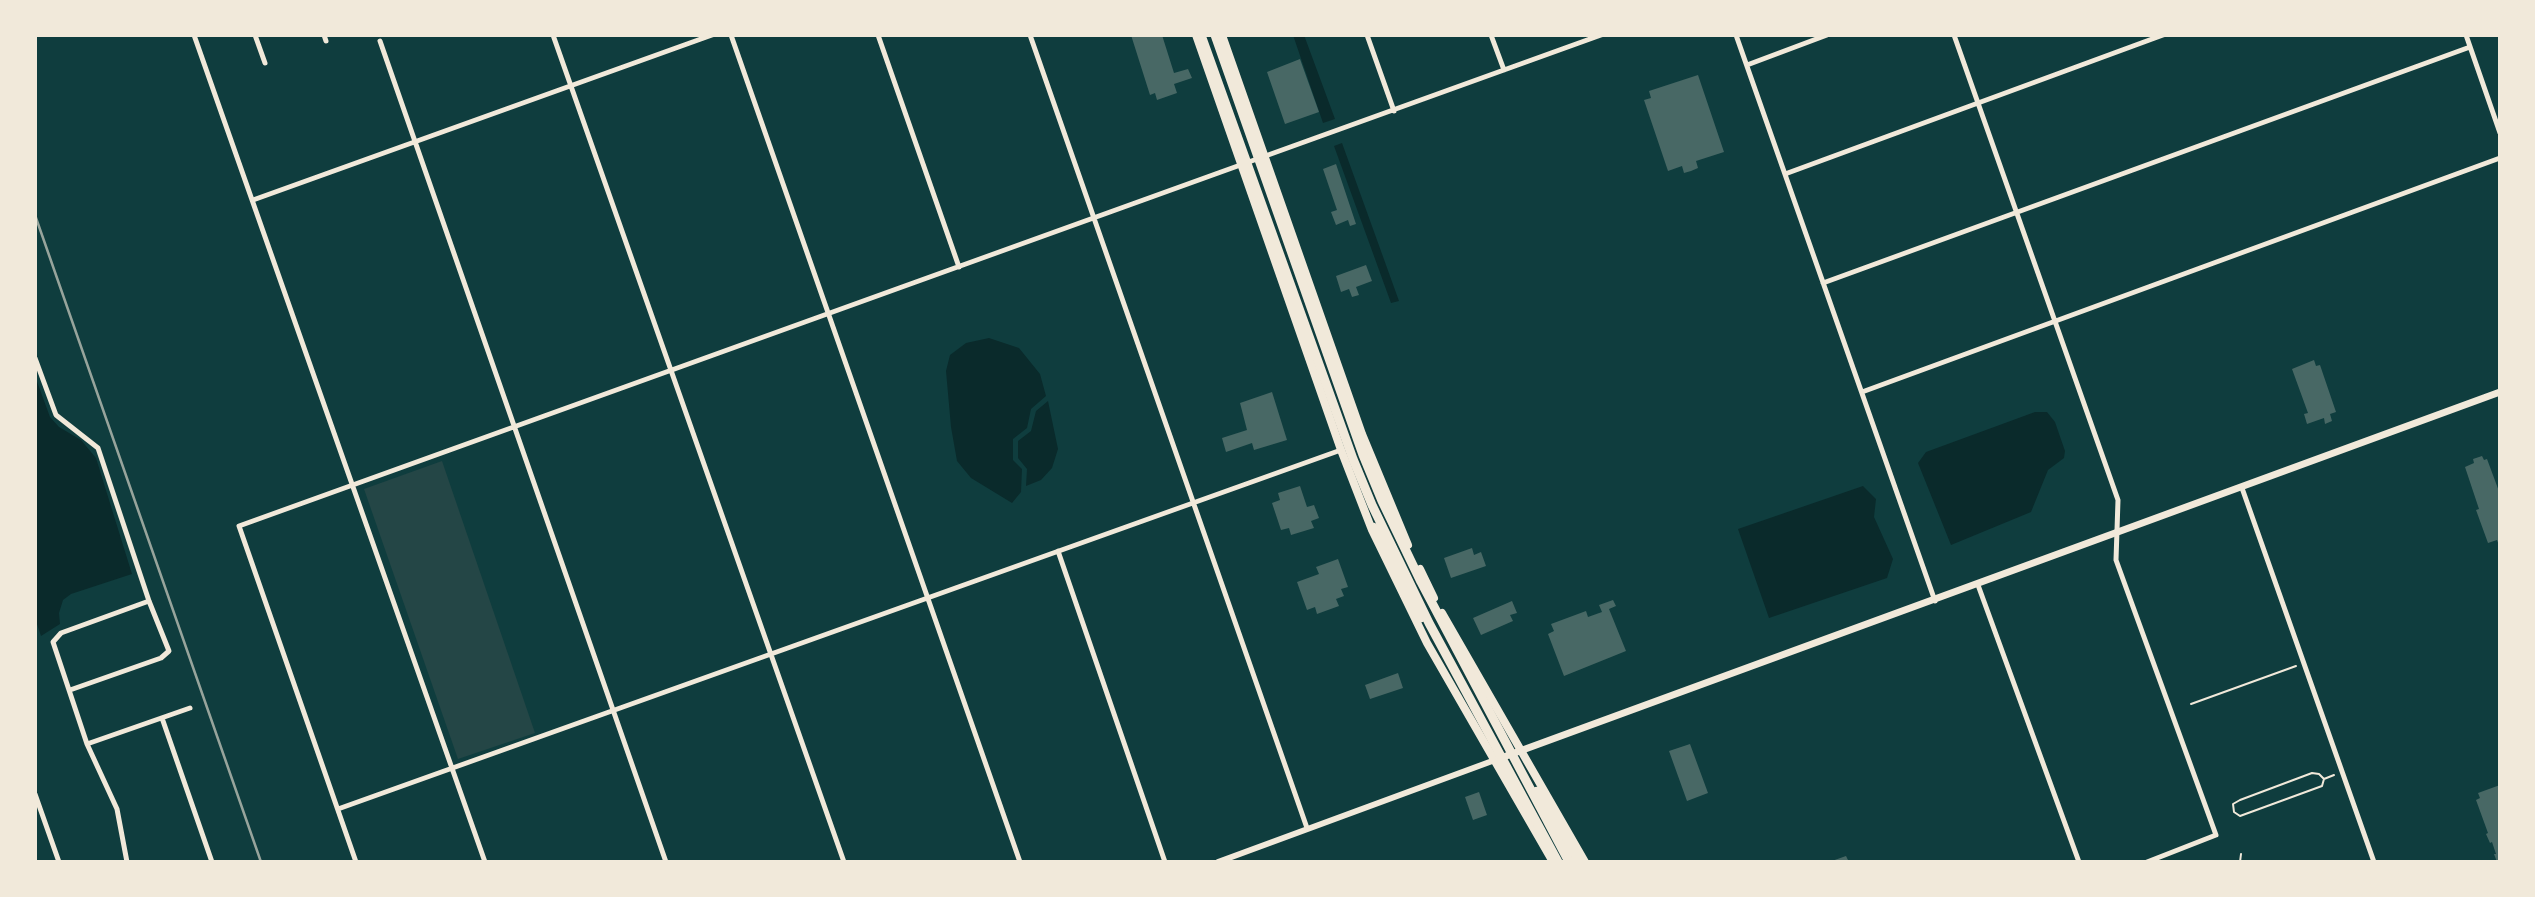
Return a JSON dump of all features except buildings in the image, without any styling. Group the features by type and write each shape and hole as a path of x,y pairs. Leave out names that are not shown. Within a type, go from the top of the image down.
{"highway":[{"path":"1199,35 1372,505 1434,633 1555,862"},
{"path":"1215,35 1363,455 1382,501 1420,582 1569,862"}],"main road":[{"path":"1199,35 1206,41 1246,150 1265,156"},
{"path":"1199,35 1241,165 1366,516 1427,643 1555,862"},
{"path":"1222,35 1384,492 1443,614 1585,862"},
{"path":"1241,165 1256,166 1267,178 1297,264 1305,271"},
{"path":"1303,340 1325,375 1363,478 1370,487 1384,492"},
{"path":"1494,760 2500,393"},
{"path":"1366,516 1382,537 1429,631 1486,726 1504,745 1520,752"},
{"path":"1494,760 1512,765 1524,773 1576,862"}],"street":[{"path":"194,35 485,862"},
{"path":"255,35 265,63"},
{"path":"553,35 844,862"},
{"path":"253,200 712,35"},
{"path":"731,35 1020,862"},
{"path":"878,35 959,267"},
{"path":"1031,35 1307,828"},
{"path":"1367,35 1394,111"},
{"path":"1491,35 1504,70"},
{"path":"356,862 239,526 1601,35"},
{"path":"1736,35 1935,601"},
{"path":"1746,65 1827,35"},
{"path":"1954,35 2118,500 2116,560 2217,835 2147,862"},
{"path":"1785,174 2163,35"},
{"path":"2466,35 2500,133"},
{"path":"380,41 667,862"},
{"path":"1824,283 2470,47"},
{"path":"1861,392 2500,159"},
{"path":"35,358 56,415 98,448 149,601 169,651 161,658 70,690"},
{"path":"338,808 1341,450"},
{"path":"2242,488 2374,862"},
{"path":"1058,551 1165,862"},
{"path":"1978,585 2079,862"},
{"path":"127,862 117,809 87,744 53,642 61,633 149,601"},
{"path":"87,744 190,708"},
{"path":"162,719 212,862"},
{"path":"1218,862 1494,760"},
{"path":"35,794 59,862"}],"path":[{"path":"2191,704 2303,664"},
{"path":"2324,779 2341,772"},
{"path":"2312,773 2319,774 2324,779 2322,786 2240,816 2234,812 2233,804 2312,773"},
{"path":"2240,862 2241,854"}],"shaded area":[{"path":"1293,35 1304,35 1335,119 1323,123"},
{"path":"1342,143 1399,301 1391,303 1334,146"},
{"path":"989,338 1019,348 1040,374 1046,396 1031,409 1027,428 1013,439 1013,460 1022,469 1021,492 1012,503 971,478 957,461 951,427 946,371 950,355 966,343"},
{"path":"35,376 50,417 59,427 81,440 96,458 132,574 71,594 63,600 59,613 60,624 41,636 35,618"},
{"path":"1048,401 1058,449 1052,468 1041,480 1026,486 1027,469 1018,458 1018,441 1031,431 1036,411"},
{"path":"2035,412 2047,412 2055,422 2065,451 2064,458 2048,470 2031,512 1951,545 1918,463 1926,452"},
{"path":"442,461 535,733 458,759 364,489"},
{"path":"1863,486 1876,499 1874,517 1893,559 1887,578 1769,618 1738,529"}],"railway":[{"path":"35,215 261,862"}]}
